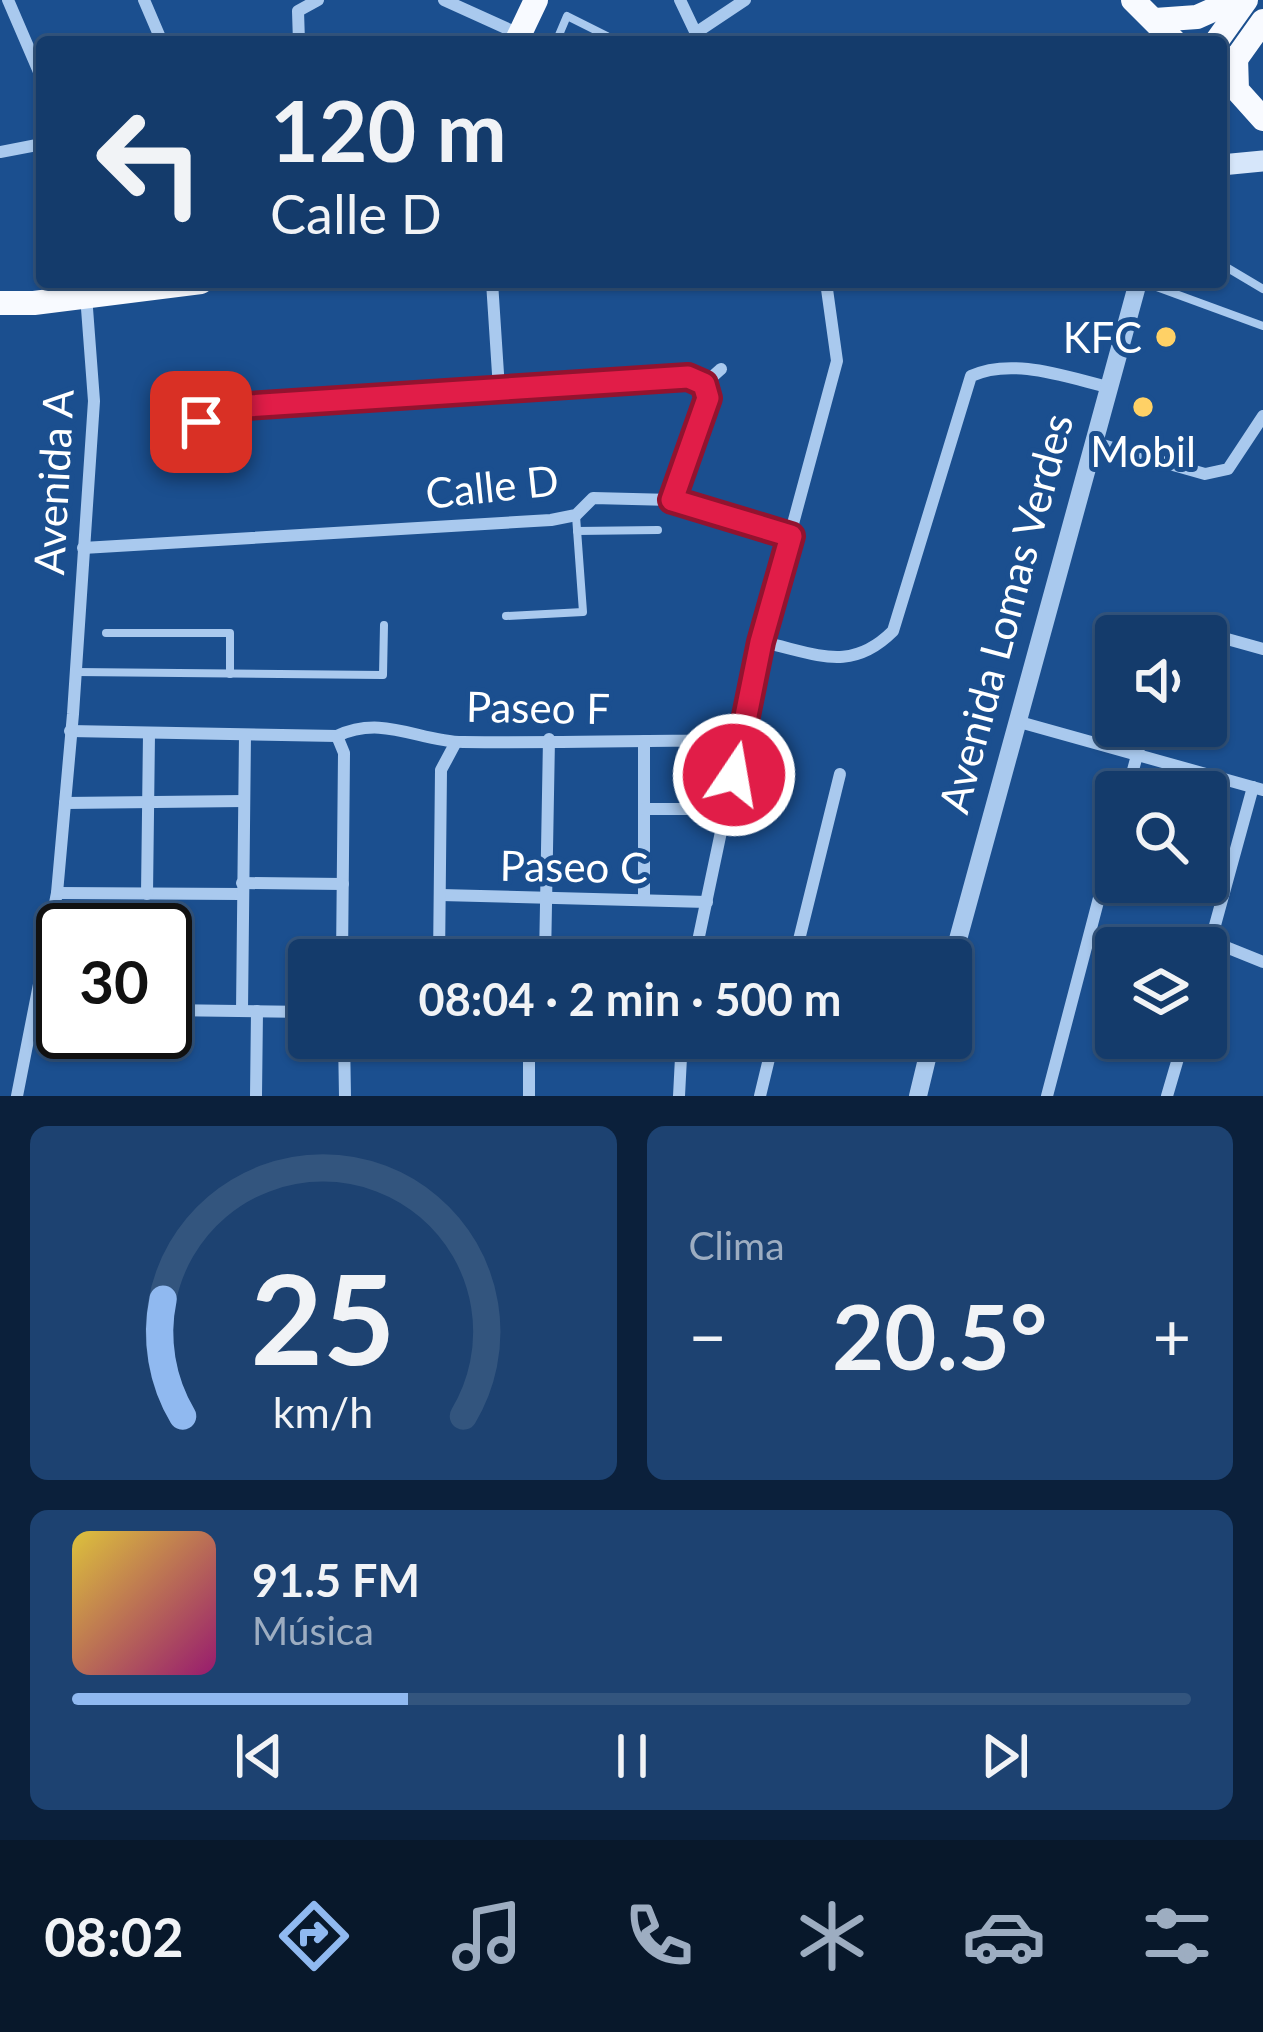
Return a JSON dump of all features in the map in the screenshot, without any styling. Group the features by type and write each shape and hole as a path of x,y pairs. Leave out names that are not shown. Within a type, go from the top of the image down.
{"highway":[{"path":"519,36 536,0"},
{"path":"1133,0 1170,36"},
{"path":"1155,20 1197,17 1235,0"},
{"path":"1227,48 1246,0"},
{"path":"1227,49 1263,21"},
{"path":"1227,53 1238,90 1263,119"},
{"path":"0,303 34,303 86,289"}],"main road":[{"path":"1227,164 1263,161"}],"street":[{"path":"144,0 159,36"},
{"path":"299,36 298,11 318,0"},
{"path":"444,0 514,36"},
{"path":"680,0 698,36"},
{"path":"699,36 745,0"},
{"path":"6,1 36,66"},
{"path":"0,152 36,145"},
{"path":"492,288 499,389"},
{"path":"698,939 761,642 836,361 827,288"},
{"name":"Avenida Lomas Verdes","path":"958,939 1138,288"},
{"name":"Avenida A","path":"70,731 94,401 86,289"},
{"path":"704,384 721,369"},
{"path":"761,642 849,659 875,649 893,631 971,376 985,369 1037,370 1108,386"},
{"path":"178,460 202,458 201,422 217,408 688,377 704,384"},
{"path":"672,500 708,398 704,384"},
{"path":"1093,442 1205,474 1228,470 1263,416"},
{"name":"Calle D","path":"83,548 551,520 576,515 592,498 672,500 791,536"},
{"path":"1227,639 1263,649"},
{"path":"1016,721 1258,788 1214,927"},
{"name":"Paseo F","path":"245,735 337,736 352,729 407,729 456,742 741,740"},
{"path":"55,903 70,731 245,735 242,889 256,1096"},
{"path":"147,894 149,734"},
{"path":"337,736 344,753 343,939"},
{"path":"545,939 549,739"},
{"path":"644,741 644,900"},
{"path":"440,939 441,770 456,742"},
{"path":"1133,771 1139,747"},
{"path":"799,939 840,774"},
{"path":"65,803 244,801"},
{"path":"644,809 727,809"},
{"path":"57,893 147,894 343,884"},
{"name":"Paseo C","path":"441,896 706,902"},
{"path":"1047,1096 1098,903"},
{"path":"1227,948 1263,962"},
{"path":"17,1096 36,1005"},
{"path":"192,1010 288,1012"},
{"path":"344,1059 345,1096"},
{"path":"529,1059 529,1096"},
{"path":"679,1096 681,1059"},
{"path":"760,1096 770,1059"},
{"path":"918,1096 927,1059"},
{"path":"1167,1096 1178,1059"}],"lane":[{"path":"559,36 567,16 603,36"},
{"path":"596,36 598,31"},
{"path":"1227,269 1263,289"},
{"path":"1157,288 1263,326"},
{"path":"506,616 583,612 576,515"},
{"path":"577,531 658,530"},
{"path":"75,672 383,676 384,626"},
{"path":"106,633 230,633 230,674"}],"place":[{"name":"KFC","path":"1166,337"},
{"name":"Mobil","path":"1143,407"}],"route":[{"path":"201,422 217,408 688,377 704,384 708,398 700,428 672,500 791,536 761,642 734,775"}]}
